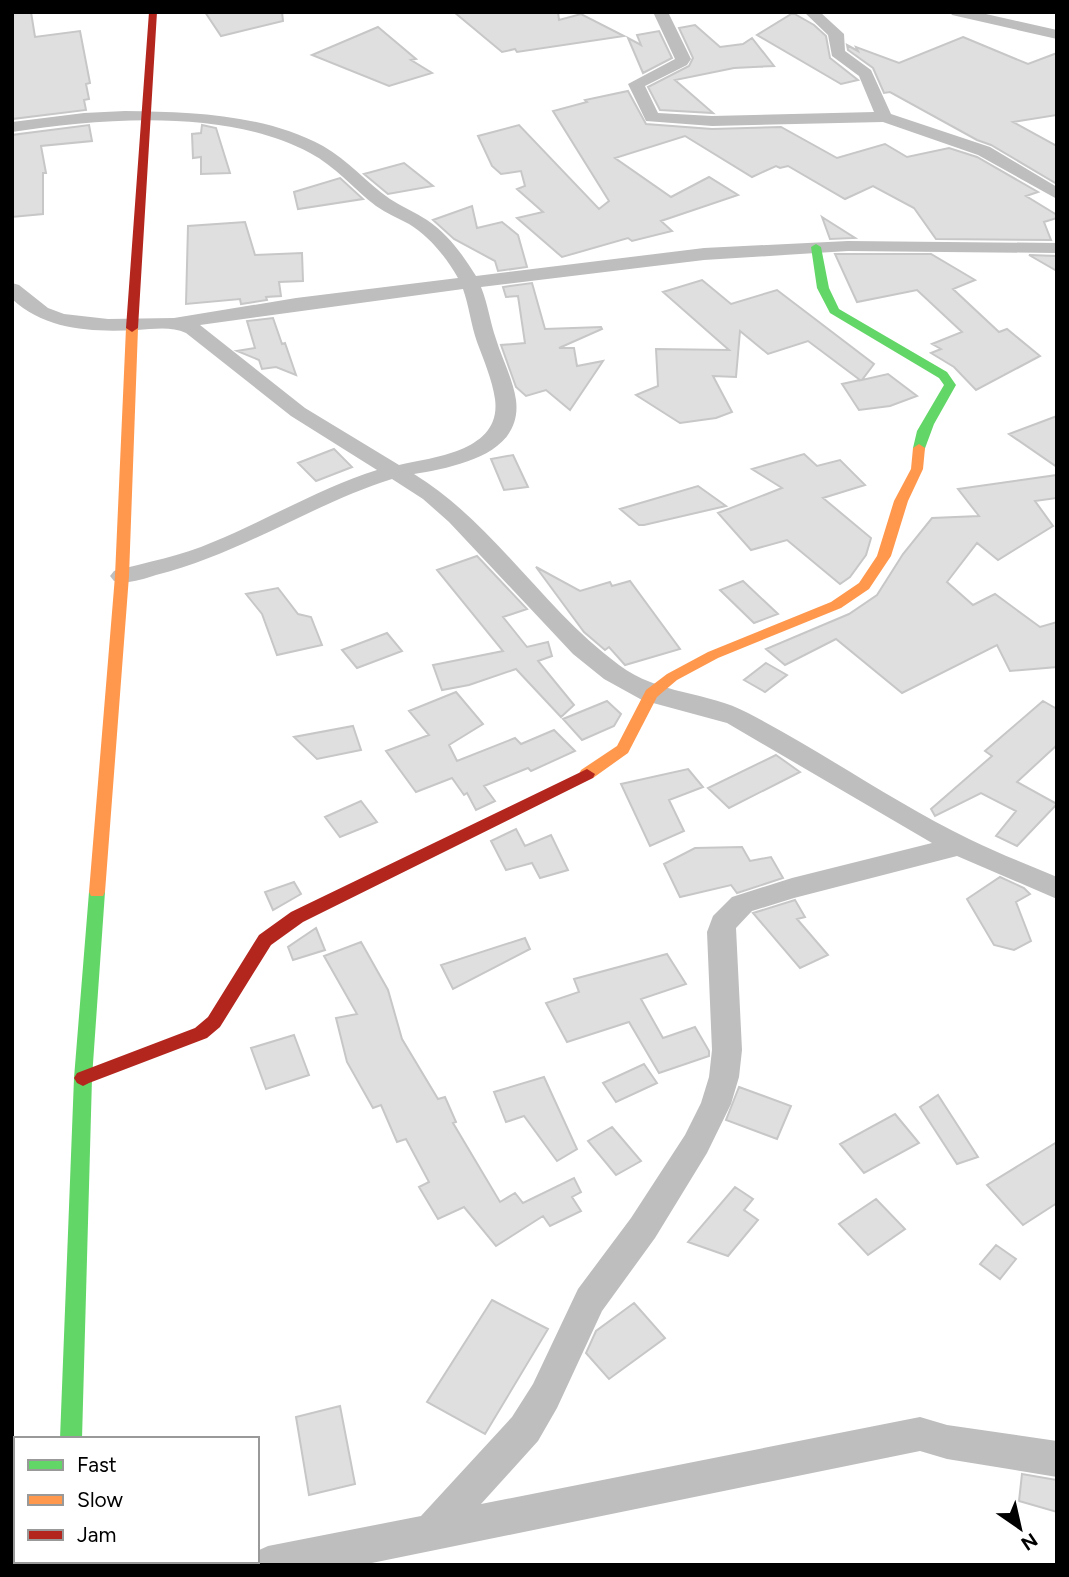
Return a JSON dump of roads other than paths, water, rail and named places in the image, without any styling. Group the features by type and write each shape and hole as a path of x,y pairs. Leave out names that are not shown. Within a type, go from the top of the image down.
{"main road":[{"path":"71,1437 83,1078 122,576 132,324 153,12"},
{"path":"83,1078 201,1033 214,1022 265,940 297,917 596,770 623,749 651,694 672,677 713,655 836,606 864,586 884,556 901,501 917,468 921,432 948,395 950,386 943,375 834,311 823,289 816,247"}],"street":[{"path":"660,12 683,59 682,62 636,84 652,118 712,121 884,117 984,151 1057,194"},
{"path":"811,12 836,34 837,53 865,74 870,81 884,117"},
{"path":"957,12 1055,34"},
{"path":"12,127 64,118 182,118 233,124 284,137 317,150 360,185 429,230 470,284 486,342 501,379 507,419 498,432 472,452 445,463 395,472 310,504 207,552 161,568 122,576"},
{"path":"12,289 30,305 57,320 132,324 180,322 296,304 704,254 816,247 1057,248"},
{"path":"180,322 207,338 298,412 431,494 457,517 582,648 613,673 651,694 736,717 960,846 1057,889"},
{"path":"431,1532 524,1429 545,1396 590,1300 643,1228 696,1144 716,1104 724,1077 727,1050 721,932 723,924 743,904 803,885 960,846"},
{"path":"268,1565 919,1434 947,1442 1057,1459"}]}
